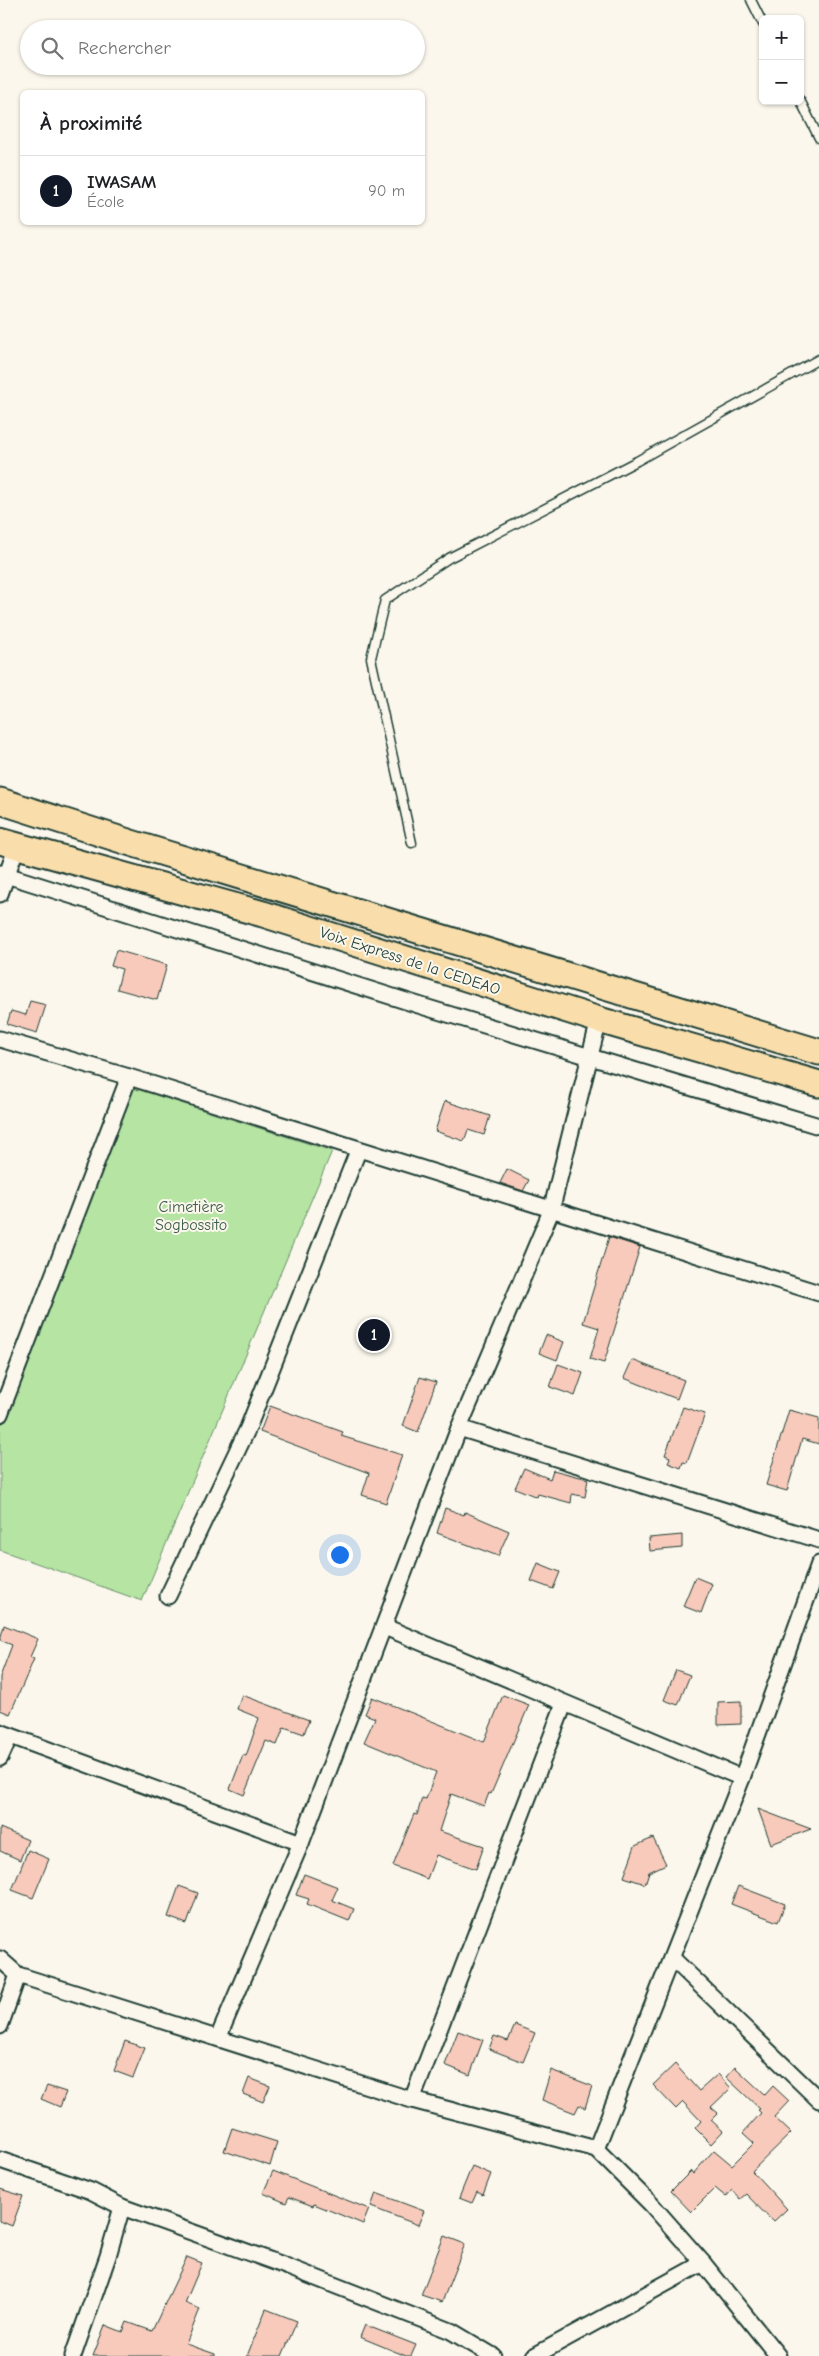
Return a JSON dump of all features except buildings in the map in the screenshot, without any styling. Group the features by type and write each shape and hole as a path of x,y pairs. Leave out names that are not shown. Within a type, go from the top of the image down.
{"main road":[{"path":"0,801 131,843 819,1052"},
{"name":"Voix Express de la CEDEAO","path":"8,844 264,914 600,1020 819,1084"},
{"path":"444,972 455,941"}],"street":[{"path":"0,894 8,844"},
{"path":"4,874 428,1008 819,1126"},
{"path":"218,2038 301,1843 385,1627 459,1428 551,1211 589,1056 600,1020"},
{"path":"0,1039 129,1077 358,1151 819,1293"},
{"path":"0,1414 129,1077"},
{"path":"168,1596 248,1428 358,1151"},
{"path":"459,1428 819,1540"},
{"path":"596,2149 742,1778 819,1564"},
{"path":"385,1627 742,1778"},
{"path":"412,2100 564,1704"},
{"path":"0,1758 5,1734 301,1843"},
{"path":"672,1958 819,2100"},
{"path":"0,1959 18,1975 412,2100 596,2149 651,2204 703,2263 778,2356"},
{"path":"0,2026 18,1975"},
{"path":"0,2160 91,2191 122,2207 283,2265 451,2331 493,2356"},
{"path":"73,2356 108,2256 122,2207"},
{"path":"534,2356 703,2263"}],"lane":[{"path":"751,0 759,16"},
{"path":"802,105 819,138"},
{"path":"412,843 371,658 385,600 449,558 637,461 819,359"}],"green space":[{"name":"Cimetière Sogbossito","path":"130,1087 332,1151 142,1601 0,1550 0,1424"}],"place":[{"name":"IWASAM","path":"374,1335"}]}
